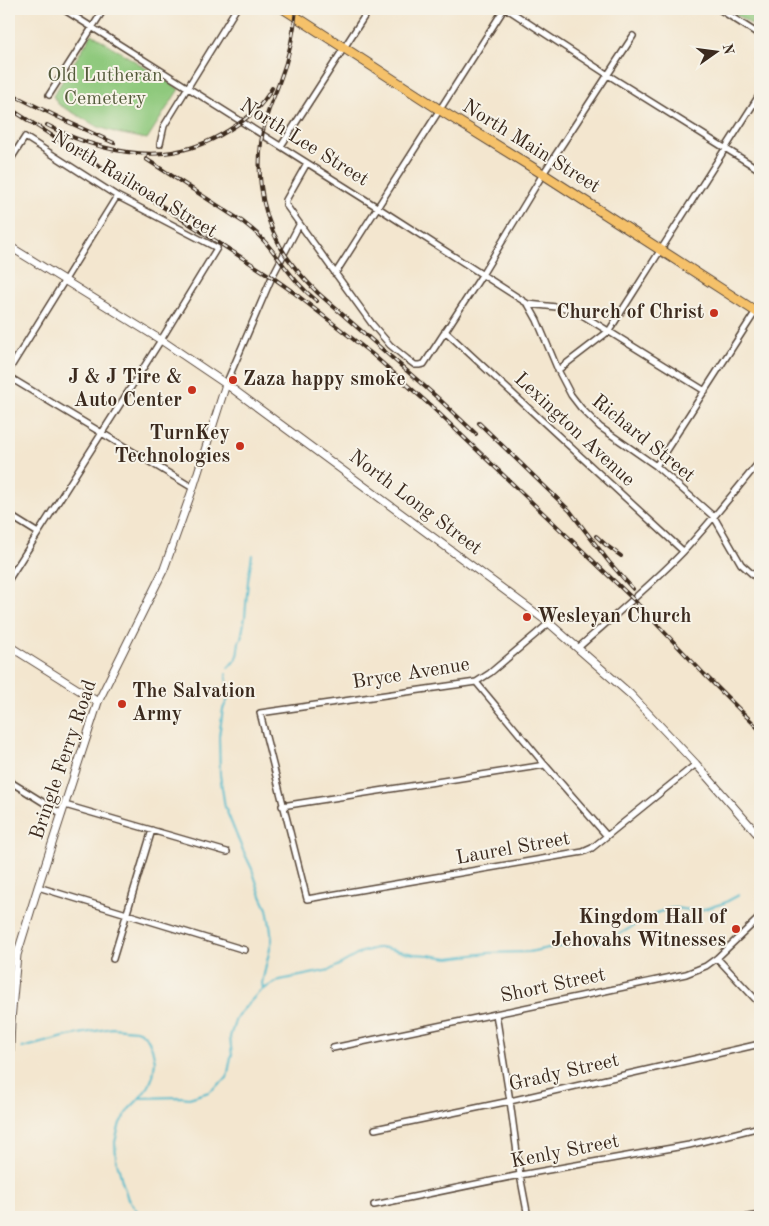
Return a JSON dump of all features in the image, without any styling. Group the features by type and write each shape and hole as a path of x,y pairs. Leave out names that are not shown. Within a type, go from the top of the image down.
{"main road":[{"name":"North Main Street","path":"284,9 758,312"}],"street":[{"name":"North Lee Street","path":"63,9 378,207 528,304"},
{"path":"49,95 104,9"},
{"path":"160,144 164,126 236,9"},
{"path":"281,146 369,9"},
{"path":"335,274 506,9 760,170"},
{"path":"719,9 760,35"},
{"path":"307,164 286,200 286,205 372,324 390,344 411,362 419,366 424,364 482,275 543,174 632,36"},
{"path":"558,370 609,330 760,94"},
{"name":"North Railroad Street","path":"9,162 25,137 117,196 217,248 160,340"},
{"path":"9,370 117,196"},
{"path":"226,384 267,287 299,225"},
{"name":"North Long Street","path":"9,246 160,340 226,384 549,623 630,694 696,764 760,837"},
{"path":"528,304 566,308 579,313 705,391"},
{"name":"Richard Street","path":"528,304 571,395 592,420 656,466 714,517 741,564 760,581"},
{"path":"656,466 758,312"},
{"name":"Lexington Avenue","path":"445,331 683,551"},
{"path":"9,579 160,340"},
{"path":"9,377 193,488"},
{"name":"Bringle Ferry Road","path":"9,1074 11,1020 17,955 38,887 98,702 164,569 193,488 226,384"},
{"path":"578,648 683,551 760,461"},
{"path":"9,515 38,533"},
{"path":"752,574 760,572"},
{"name":"Bryce Avenue","path":"282,806 260,713 476,682 490,674 549,623"},
{"path":"9,646 98,702"},
{"path":"476,682 607,836"},
{"name":"Laurel Street","path":"282,806 307,899 584,852 592,848 696,764"},
{"path":"282,806 545,765"},
{"path":"9,781 62,814"},
{"path":"65,805 227,852"},
{"path":"112,959 152,830"},
{"path":"38,887 245,950"},
{"name":"Short Street","path":"334,1048 686,974 706,966 717,958 760,917"},
{"path":"9,953 17,955"},
{"path":"717,958 760,1004"},
{"path":"496,1014 520,1176 528,1217"},
{"name":"Grady Street","path":"375,1129 510,1101 760,1044"},
{"name":"Kenly Street","path":"374,1205 689,1144 760,1127"},
{"path":"748,1217 760,1215"}],"green space":[{"path":"727,9 760,9 760,30"},
{"name":"Old Lutheran Cemetery","path":"92,34 179,89 147,139 117,133 96,126 58,104 53,96"}],"waterway":[{"path":"624,9 629,9"},
{"path":"652,9 667,12 681,9"},
{"path":"228,668 237,658 245,617 252,555"},
{"path":"226,674 229,697 223,709 219,736 220,775 225,807 267,909 272,940 262,983 263,989"},
{"path":"139,1098 189,1098 209,1092 227,1078 232,1056 230,1037 235,1021 260,991 280,980 330,970 362,952 385,948 449,958 488,953 529,952 574,944 607,941 648,917 667,909 675,908 698,911 724,903 739,895"},
{"path":"22,1048 68,1036 112,1028 136,1030 148,1039 155,1061 153,1076 149,1086 129,1109 120,1123 115,1142 116,1158 128,1199 142,1217"}],"railway":[{"path":"296,9 288,54 267,114 260,151 263,200 273,231 288,259 302,277 476,434"},
{"path":"47,125 74,138 119,151 149,154 173,152 206,142 236,126 259,107 272,88"},
{"path":"9,93 114,143"},
{"path":"9,108 272,277 372,354 431,406 633,599 760,730"},
{"path":"146,159 243,222 258,234 290,274 317,301"},
{"path":"479,423 570,511 609,562 633,589"},
{"path":"596,536 621,556"}],"place":[{"name":"Church of Christ","path":"714,313"},
{"name":"Zaza happy smoke","path":"233,380"},
{"name":"J & J Tire & Auto Center","path":"192,390"},
{"name":"TurnKey Technologies","path":"240,446"},
{"name":"Wesleyan Church","path":"527,617"},
{"name":"The Salvation Army","path":"122,704"},
{"name":"Kingdom Hall of Jehovahs Witnesses","path":"736,929"}]}
